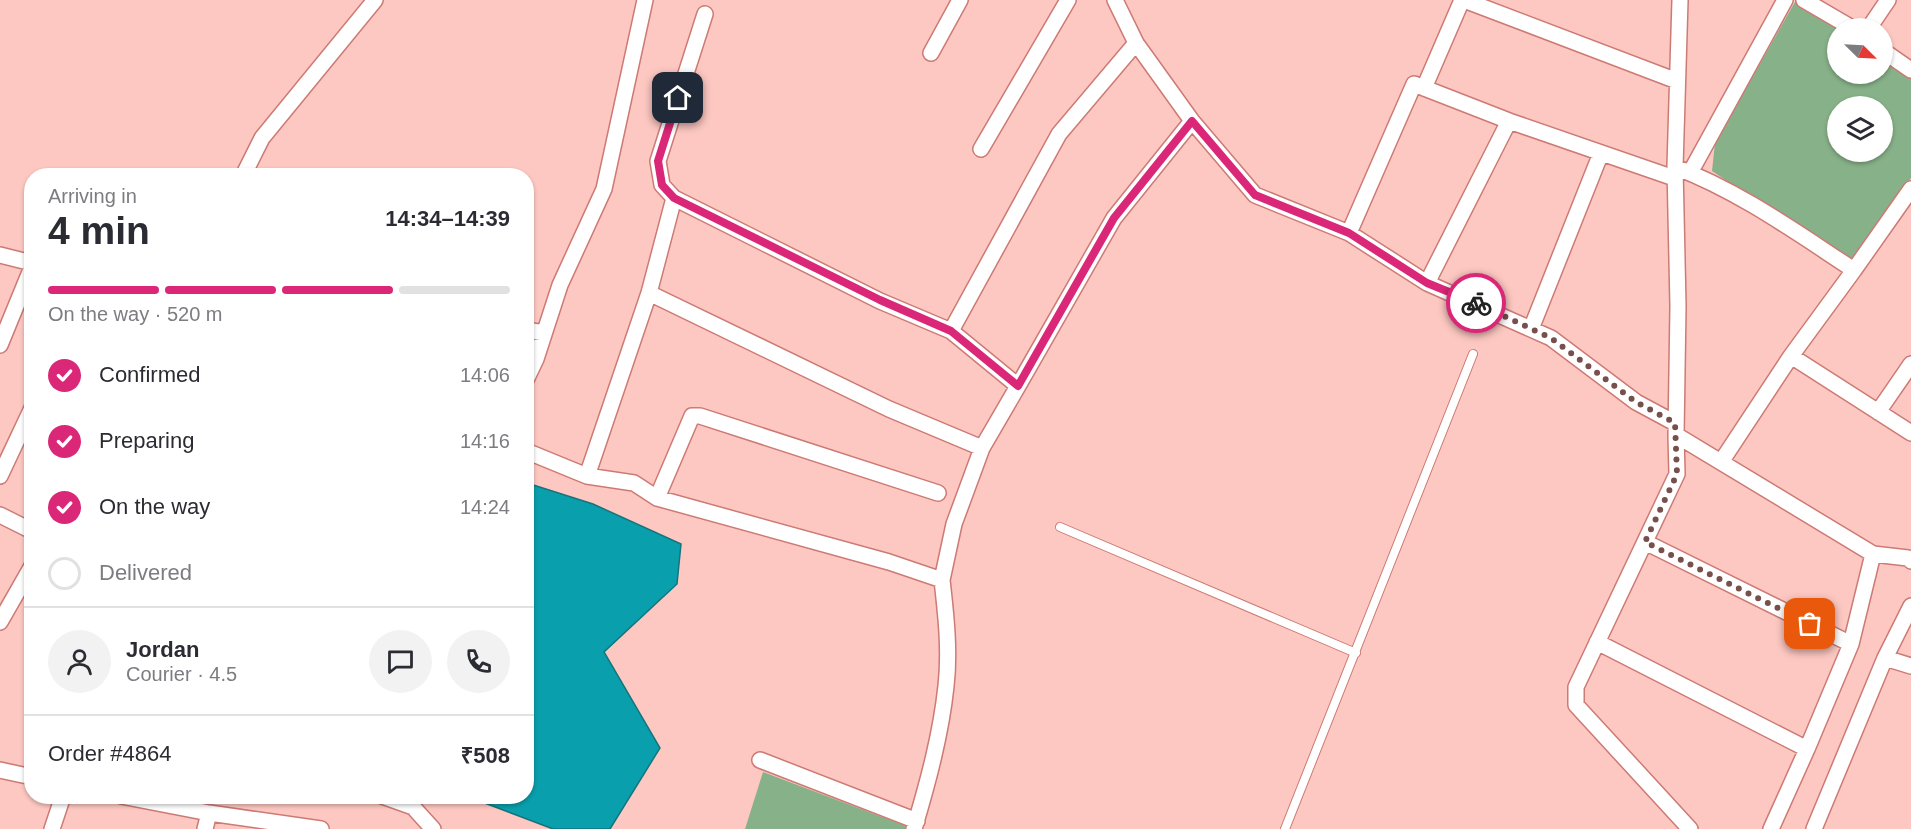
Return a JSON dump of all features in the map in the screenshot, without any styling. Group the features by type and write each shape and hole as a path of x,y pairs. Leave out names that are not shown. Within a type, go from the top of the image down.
{"street":[{"path":"247,168 262,138 375,0"},
{"path":"534,359 560,285 604,189 645,0"},
{"path":"931,53 960,0"},
{"path":"981,149 1068,0"},
{"path":"1115,0 1136,44 1192,121 1255,195 1349,233 1427,283 1551,338 1720,462 1873,554 1910,557"},
{"path":"1424,88 1463,0 1677,81"},
{"path":"1690,173 1785,0"},
{"path":"1804,0 1835,18"},
{"path":"1876,18 1888,0"},
{"path":"1677,1 1675,173 1678,306 1677,474 1576,687 1576,705 1690,829"},
{"path":"705,14 658,161 662,185 674,198 880,300 951,331 1018,386"},
{"path":"951,331 1059,134 1136,44"},
{"path":"1893,58 1911,70"},
{"path":"1349,233 1414,84 1509,121 1601,153 1675,173 1690,173 1774,219 1854,270"},
{"path":"760,760 915,825 930,777 946,685 947,626 942,580 954,524 982,448 1114,218 1192,121"},
{"path":"1427,283 1509,121"},
{"path":"1531,328 1601,153"},
{"path":"1720,462 1791,356 1911,189"},
{"path":"586,476 649,293 674,198"},
{"path":"0,255 24,262"},
{"path":"0,345 4,328 24,283"},
{"path":"649,293 889,409 982,448"},
{"path":"534,331 544,333"},
{"path":"1791,356 1911,433"},
{"path":"1878,412 1911,364"},
{"path":"657,498 692,416 700,416 938,493"},
{"path":"0,476 24,425"},
{"path":"534,454 586,476 634,483 657,498 889,562 942,580"},
{"path":"0,515 24,527"},
{"path":"1645,542 1851,644"},
{"path":"1771,829 1851,644 1873,554"},
{"path":"1,616 24,579"},
{"path":"1814,829 1885,658 1911,606"},
{"path":"1597,642 1807,749"},
{"path":"1885,658 1911,666"},
{"path":"0,770 24,775"},
{"path":"52,829 60,804"},
{"path":"161,804 321,829"},
{"path":"405,804 413,807 433,829"},
{"path":"205,829 209,813"}],"lane":[{"path":"1285,829 1473,354"},
{"path":"1060,527 1356,653"}],"green space":[{"path":"1796,0 1827,21 1827,84 1893,84 1893,65 1911,77 1911,178 1850,263 1712,171 1715,143"},
{"path":"763,772 906,826 905,829 745,829"}],"water":[{"path":"534,485 593,504 681,544 677,584 604,652 660,748 610,829 553,829 487,804 534,804"}],"way so far":[{"path":"1476,303 1551,338 1636,402 1675,423 1677,474 1645,542 1810,624"}],"route":[{"path":"678,98 658,161 658,172 662,185 674,198 880,300 951,331 1018,386 1114,218 1192,121 1255,195 1349,233 1427,283 1476,303"}]}
